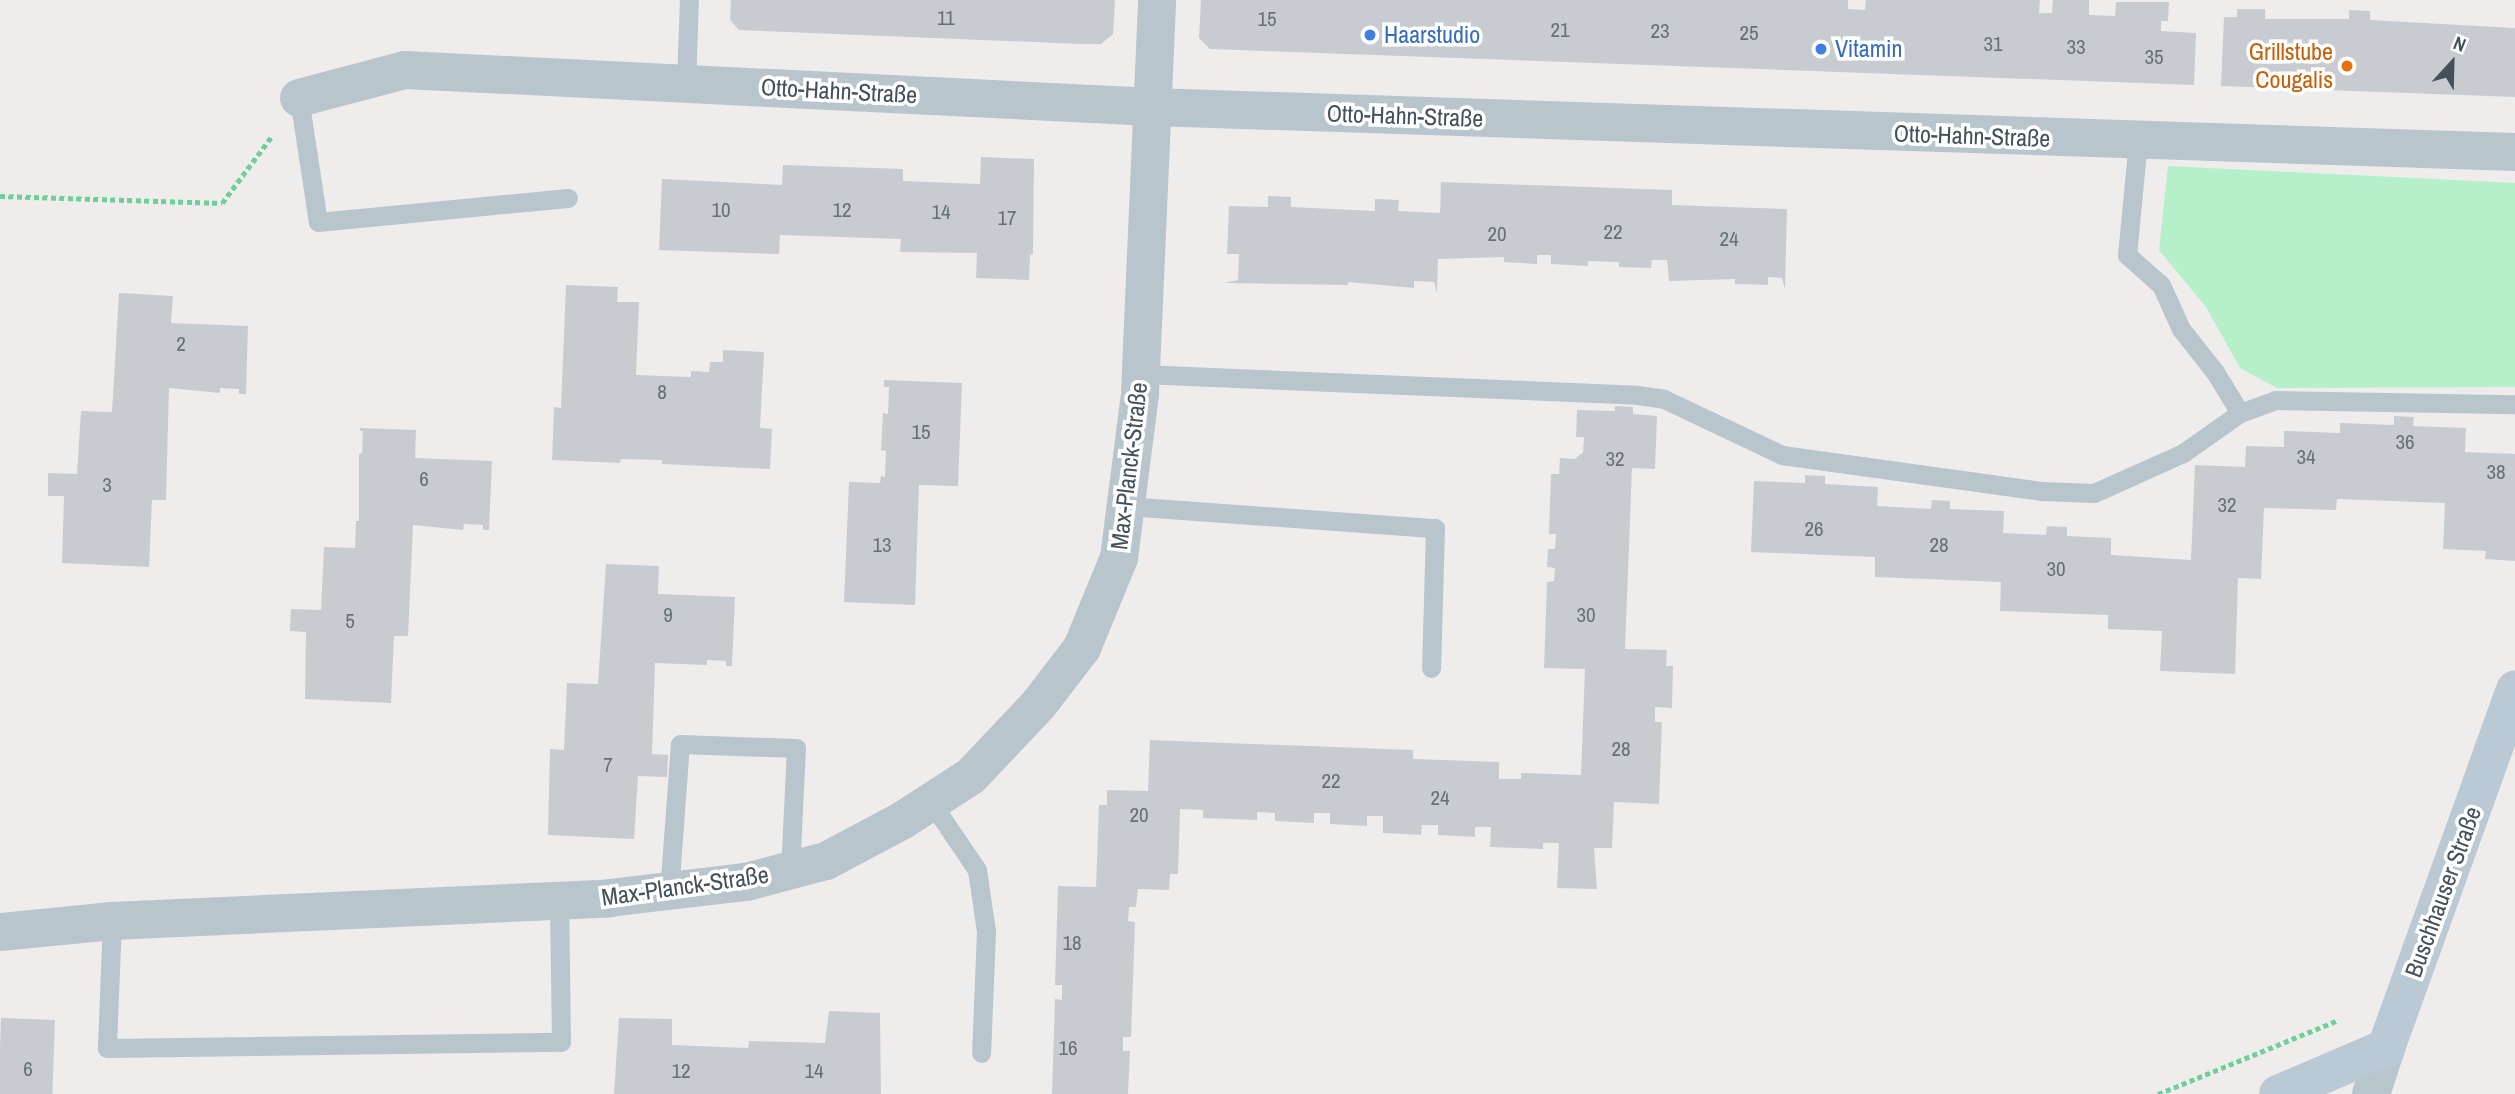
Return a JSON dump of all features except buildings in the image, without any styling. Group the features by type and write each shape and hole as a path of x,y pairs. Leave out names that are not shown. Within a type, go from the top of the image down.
{"street":[{"name":"Max-Planck-Straße","path":"0,932 112,921 670,893 746,882 827,860 931,802 971,776 1039,704 1082,648 1119,558 1141,374 1157,0"},
{"name":"Otto-Hahn-Straße","path":"299,99 405,70 1153,107 2515,152"},
{"name":"Buschhauser Straße","path":"2371,1094 2515,689"},
{"name":"Max-Planck-Straße","path":"0,920 51,925"},
{"path":"2278,1094 2386,1048"}],"lane":[{"path":"686,84 689,0"},
{"path":"299,99 318,222 568,198"},
{"path":"2138,141 2127,255 2161,285 2181,329 2215,372 2241,413"},
{"path":"1141,374 1637,395 1664,399 1709,419 1754,444 1782,454 2054,492 2094,493 2183,453 2241,413 2275,400 2515,404"},
{"path":"1126,506 1435,528 1431,668"},
{"path":"670,893 680,744 796,748 790,871"},
{"path":"931,802 976,870 986,930 981,1053"},
{"path":"112,921 107,1048 561,1042 559,900"}],"path":[{"path":"0,196 222,203 299,99"},
{"path":"2158,1094 2346,1017"}],"green space":[{"path":"2168,166 2515,183 2515,387 2277,388 2240,368 2206,307 2159,250"}],"place":[{"name":"Haarstudio","path":"1370,35"},
{"name":"Vitamin","path":"1821,49"},
{"name":"Grillstube Cougalis","path":"2347,66"}]}
